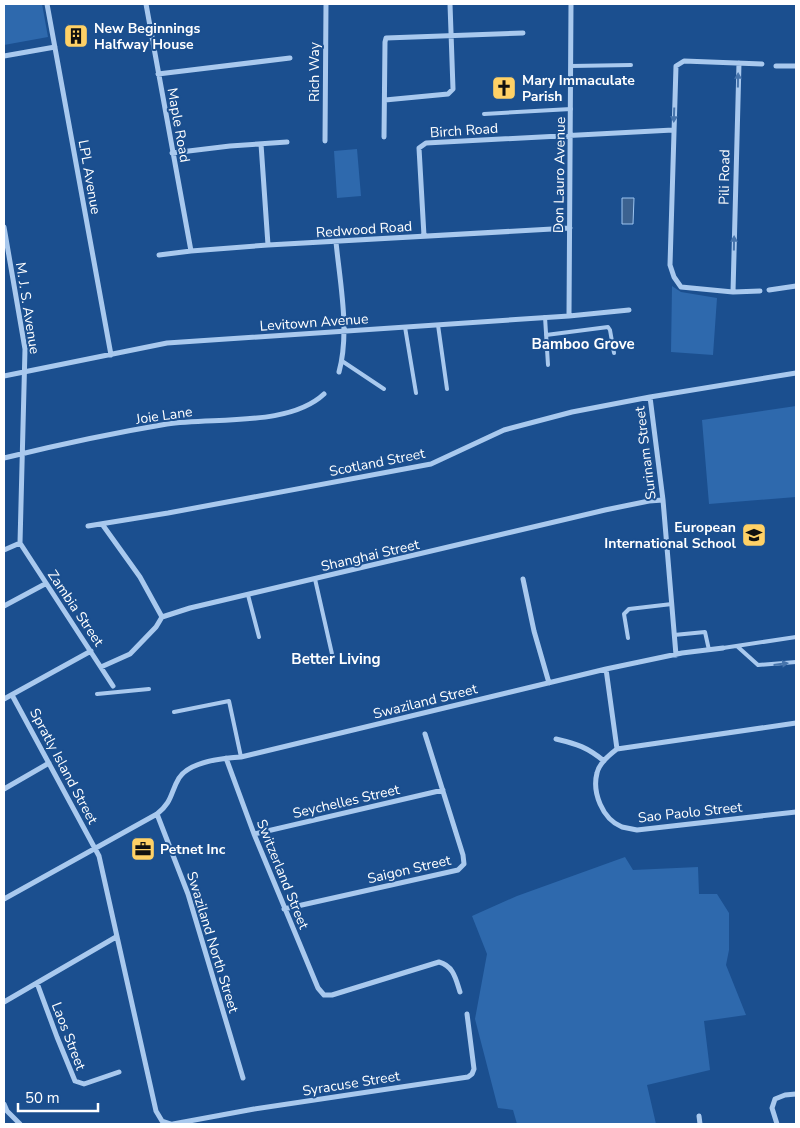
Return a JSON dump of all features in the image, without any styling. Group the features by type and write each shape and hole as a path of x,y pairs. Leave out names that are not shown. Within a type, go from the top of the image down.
{"street":[{"name":"LPL Avenue","path":"47,4 112,355"},
{"name":"Maple Road","path":"146,4 191,250"},
{"name":"Rich Way","path":"324,141 326,4"},
{"path":"385,100 448,94 451,92 453,89 450,4"},
{"name":"Don Lauro Avenue","path":"569,316 571,4"},
{"path":"384,136 386,38 523,33"},
{"path":"4,56 55,46"},
{"path":"158,74 290,58"},
{"path":"760,291 733,292 681,287 670,265 676,66 679,62 684,61 762,64"},
{"name":"Pili Road","path":"733,292 739,63"},
{"path":"776,66 796,66"},
{"path":"571,135 673,130"},
{"name":"Birch Road","path":"424,236 419,148 422,144 571,135"},
{"path":"172,153 287,142"},
{"path":"261,144 268,245"},
{"name":"Redwood Road","path":"159,255 191,250 570,228"},
{"name":"M. J. S. Avenue","path":"4,230 25,349 20,543"},
{"path":"336,242 344,331 342,361 339,372"},
{"path":"769,290 796,286"},
{"name":"Levitown Avenue","path":"4,376 25,370 167,344 545,318 630,310"},
{"name":"Scotland Street","path":"88,526 431,464 504,430 572,412 796,373"},
{"name":"Joie Lane","path":"4,458 170,424 279,415 300,410 315,403 324,394"},
{"name":"Surinam Street","path":"650,397 663,500 676,655"},
{"name":"Shanghai Street","path":"162,617 649,500 663,500"},
{"path":"101,667 130,654 156,627 162,617 140,577 102,524"},
{"path":"4,550 20,543"},
{"name":"Zambia Street","path":"20,543 113,686"},
{"path":"523,579 534,631 549,682"},
{"path":"4,606 45,584"},
{"name":"Swaziland Street","path":"157,814 167,806 180,777 204,763 241,757 606,669 676,655 724,648"},
{"path":"4,699 91,651"},
{"path":"606,669 617,749 796,723"},
{"name":"Spratly Island Street","path":"12,694 95,848"},
{"name":"Saigon Street","path":"284,910 458,870 464,864 425,734"},
{"path":"556,739 591,750 604,761"},
{"name":"Sao Paolo Street","path":"617,749 608,756 597,771 596,786 600,804 609,818 621,826 638,830 796,812"},
{"name":"Switzerland Street","path":"226,758 284,910 318,988 324,995 332,995 439,962 447,965 453,972 460,992"},
{"path":"4,789 49,763"},
{"name":"Seychelles Street","path":"254,834 443,790"},
{"path":"4,898 157,814"},
{"name":"Swaziland North Street","path":"157,814 188,894 244,1078"},
{"name":"Syracuse Street","path":"95,848 101,864 156,1111 162,1121 172,1124 202,1121 468,1077 472,1074 474,1068 467,1014"},
{"path":"4,1002 116,937"},
{"name":"Laos Street","path":"37,983 75,1081 84,1084 119,1072"},
{"path":"777,1124 772,1108 773,1102 779,1097 796,1094"},
{"path":"4,1104 5,1112 20,1124"},
{"path":"699,1116 700,1124"}],"lane":[{"path":"571,66 631,65"},
{"path":"484,114 571,109"},
{"path":"545,318 548,365"},
{"path":"438,325 447,389"},
{"path":"405,327 416,393"},
{"path":"546,335 608,328 614,353"},
{"path":"342,361 384,389"},
{"path":"315,580 332,654"},
{"path":"248,595 259,637"},
{"path":"628,638 624,614 629,609 672,604"},
{"path":"674,635 705,632 709,650"},
{"path":"724,648 796,637"},
{"path":"738,646 758,665 796,662"},
{"path":"113,686 116,692"},
{"path":"97,694 149,689"},
{"path":"174,712 229,701 241,757"}],"shaded area":[{"path":"4,4 42,4 48,37 4,45"},
{"path":"357,149 361,196 337,198 334,151"},
{"path":"622,198 634,198 633,224 622,224"},
{"path":"672,286 681,292 717,298 713,355 671,352"},
{"path":"796,406 796,497 709,504 702,420"},
{"path":"625,857 633,870 698,867 699,894 717,894 729,913 729,950 726,965 746,1015 704,1021 710,1070 647,1085 656,1124 517,1124 513,1110 498,1108 475,1019 487,954 472,916 517,896"}],"place":[{"name":"New Beginnings Halfway House","path":"76,36"},
{"name":"Mary Immaculate Parish","path":"504,88"},
{"name":"European International School","path":"754,535"},
{"name":"Petnet Inc","path":"143,849"}],"district":[{"name":"Bamboo Grove","path":"583,344"},
{"name":"Better Living","path":"336,659"}]}
